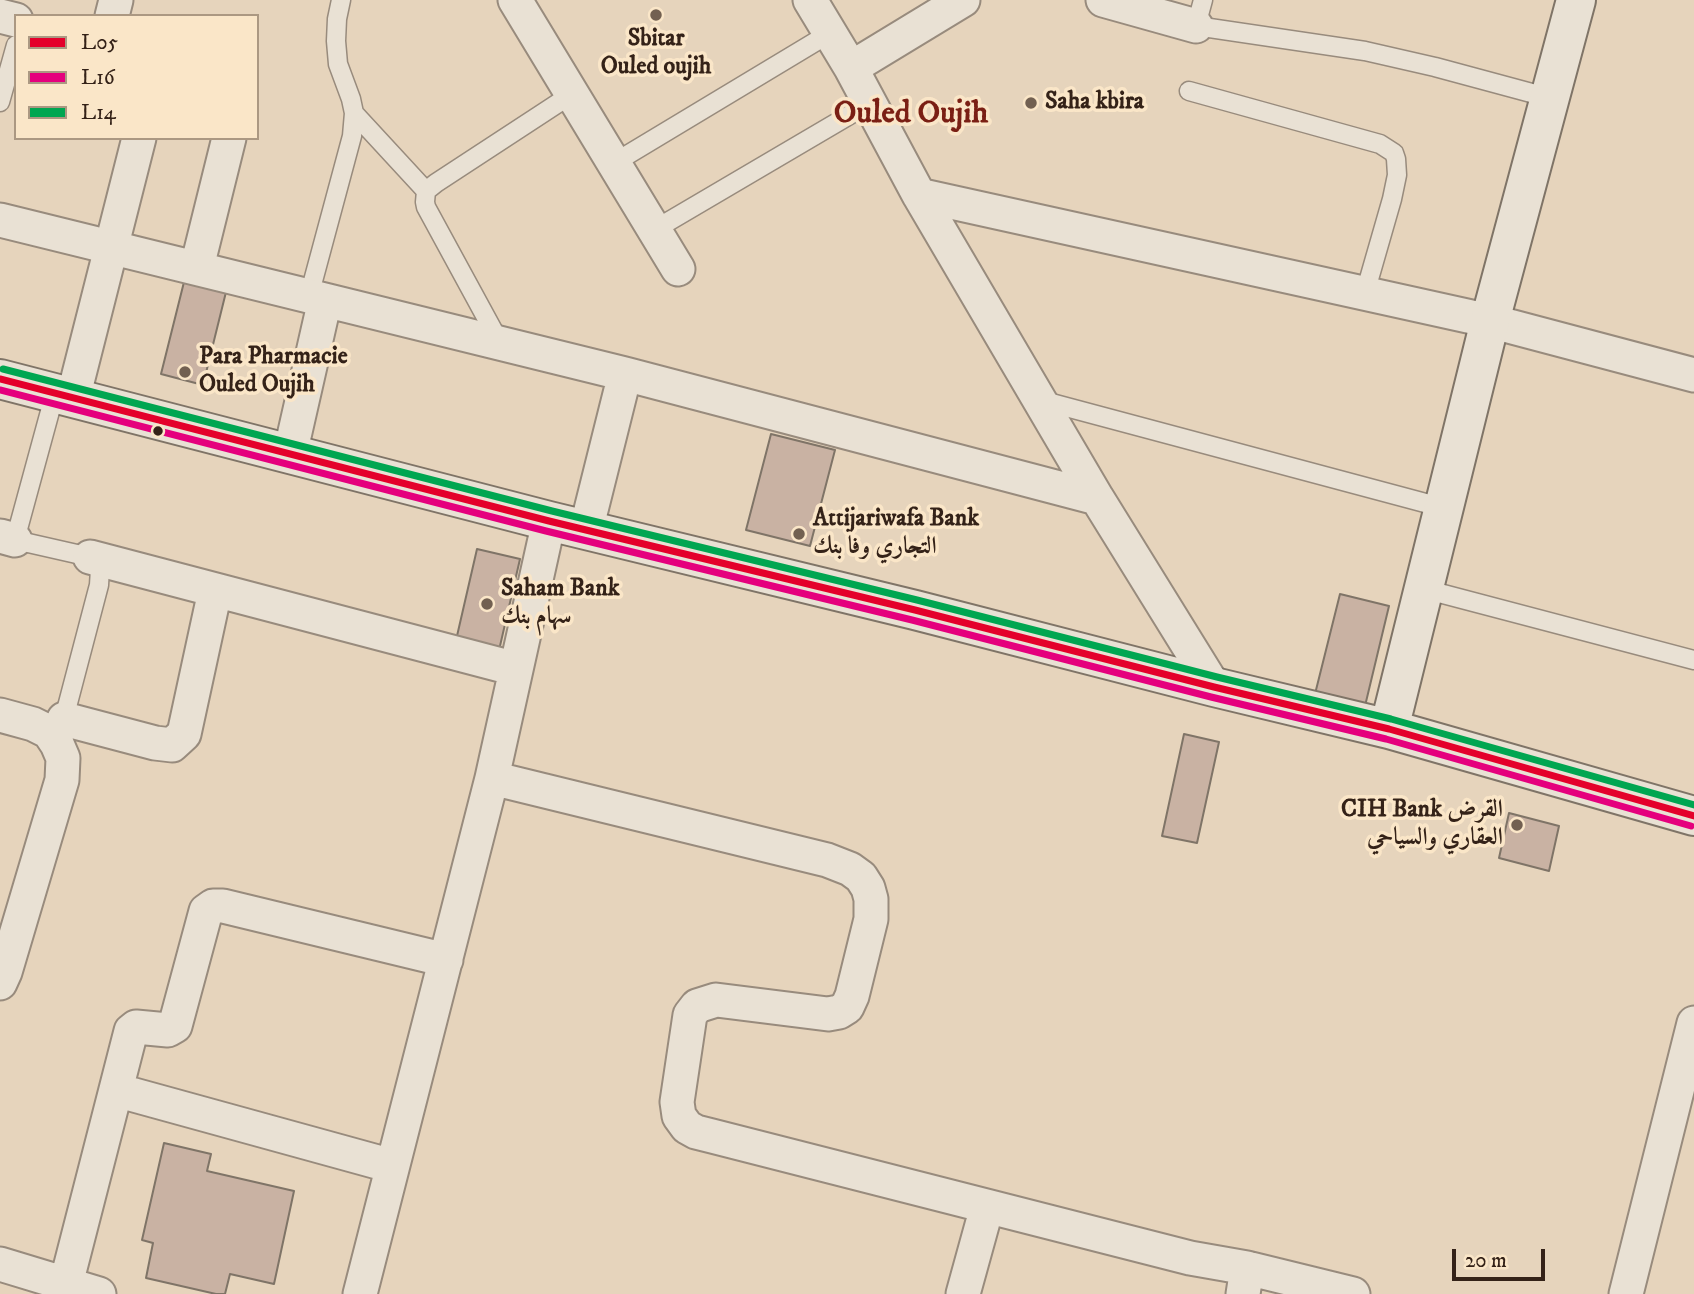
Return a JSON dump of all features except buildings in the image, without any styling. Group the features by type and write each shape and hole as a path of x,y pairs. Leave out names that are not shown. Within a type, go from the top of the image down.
{"street":[{"path":"515,0 678,269"},
{"path":"810,0 851,68 919,195 1097,498 1214,687"},
{"path":"851,68 964,0"},
{"path":"1103,0 1199,13"},
{"path":"1390,729 1490,321 1576,0"},
{"path":"64,395 111,247 138,140"},
{"path":"197,267 229,140"},
{"path":"919,195 1490,321 1694,375"},
{"path":"0,220 625,374 1097,498"},
{"path":"290,454 317,298"},
{"path":"586,530 625,374"},
{"path":"0,379 549,521 1390,729 1694,816"},
{"path":"359,1294 492,778 549,521"},
{"path":"90,557 516,669"},
{"path":"0,715 33,724 49,732 172,745 184,734 215,591"},
{"path":"0,983 62,780 61,732"},
{"path":"492,778 827,860 850,869 861,877 868,888 871,919 847,1007 828,1014 716,1000 697,1006 690,1015 677,1102 679,1116 687,1127 696,1132 1190,1258 1245,1281 1353,1294"},
{"path":"66,1284 131,1031 136,1027 168,1030 175,1026 206,911 213,906 223,906 446,960"},
{"path":"1626,1294 1694,1023"},
{"path":"116,1090 392,1166"},
{"path":"963,1294 987,1207"},
{"path":"0,1264 99,1294"}],"lane":[{"path":"317,298 352,136 354,113 338,64 337,19 341,0"},
{"path":"1199,13 1447,70 1550,98"},
{"path":"614,163 830,33"},
{"path":"0,102 14,52"},
{"path":"1189,91 1380,144 1394,153 1397,175 1365,293"},
{"path":"500,343 426,207 424,195 436,183 572,94"},
{"path":"654,230 870,103"},
{"path":"354,113 426,191"},
{"path":"61,732 99,585 100,569 90,557 8,538 64,395"},
{"path":"1040,400 1444,508"},
{"path":"1424,589 1694,660"}],"transit line":[{"name":"L14","path":"3,369 552,511 1391,719 1694,805"},
{"name":"L05","path":"0,379 549,521 1389,729 1694,816"},
{"name":"L16","path":"0,390 546,531 1386,739 1691,826"}],"place":[{"name":"Sbitar Ouled oujih","path":"656,15"},
{"name":"Saha kbira","path":"1031,103"},
{"name":"Para Pharmacie Ouled Oujih","path":"185,372"},
{"name":"Attijariwafa Bank التجاري وفا بنك","path":"799,534"},
{"name":"Saham Bank سهام بنك","path":"487,604"},
{"name":"CIH Bank القرض العقاري والسياحي","path":"1517,825"}],"district":[{"name":"Ouled Oujih","path":"911,115"}]}
